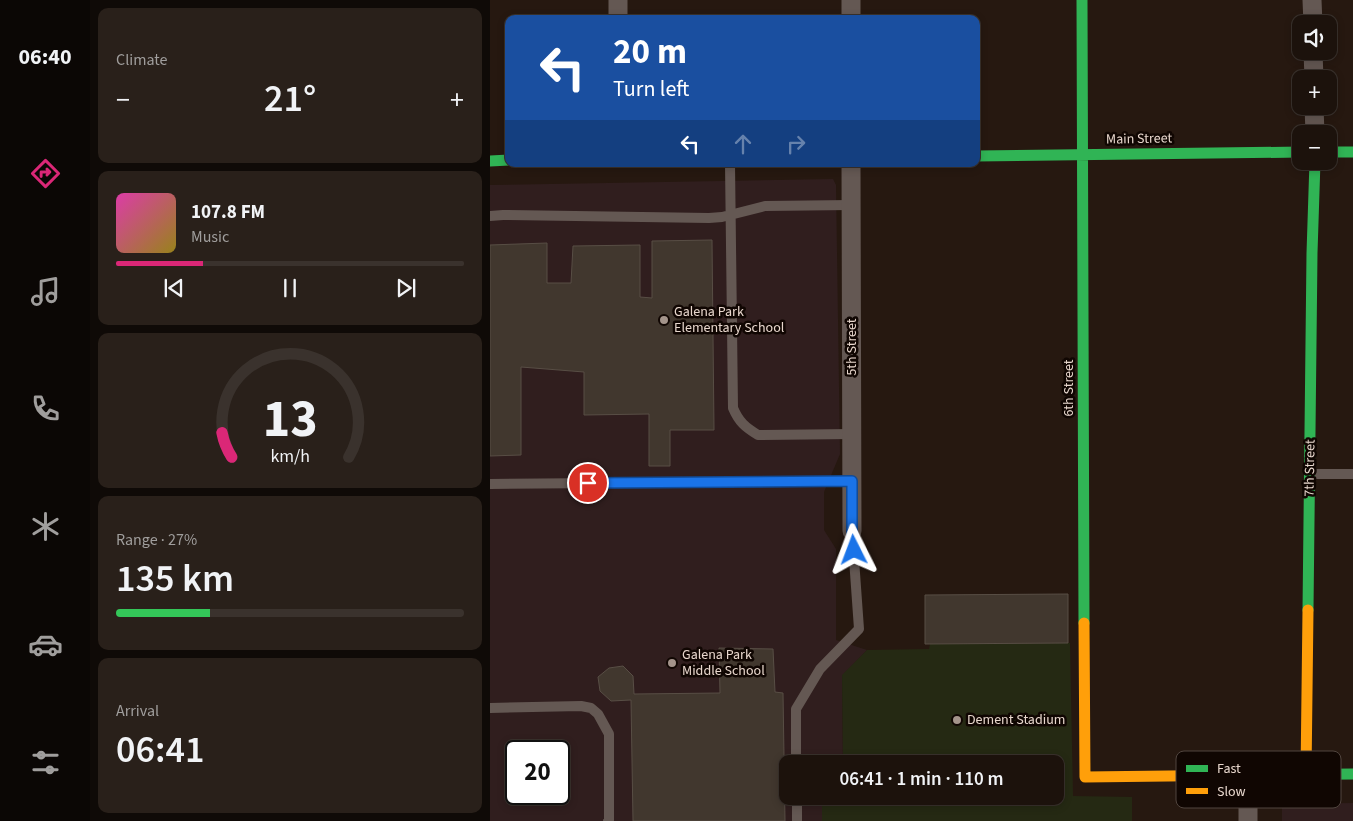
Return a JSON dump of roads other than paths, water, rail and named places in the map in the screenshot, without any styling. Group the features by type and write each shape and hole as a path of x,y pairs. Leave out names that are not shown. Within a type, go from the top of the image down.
{"street":[{"path":"618,0 618,15"},
{"path":"851,0 851,15"},
{"name":"6th Street","path":"1082,0 1085,777 1176,776"},
{"path":"1312,0 1313,15"},
{"name":"Main Street","path":"980,156 1292,152"},
{"path":"1337,152 1353,152"},
{"path":"490,161 505,160"},
{"name":"5th Street","path":"851,167 852,531"},
{"name":"7th Street","path":"1306,751 1315,170"},
{"path":"1248,808 1248,821"}],"lane":[{"path":"730,167 733,408 737,417 745,428 758,435 852,434"},
{"path":"490,216 709,218 722,217 765,206 851,205"},
{"path":"1310,474 1353,474"},
{"path":"490,484 852,481"},
{"path":"796,755 796,709 820,670 859,628 852,531"},
{"path":"490,708 581,706 591,708 598,714 609,734 610,820 608,821"},
{"path":"797,805 797,821"}],"place":[{"name":"Galena Park Elementary School","path":"664,320"},
{"name":"Galena Park Middle School","path":"672,663"},
{"name":"Dement Stadium","path":"957,720"}]}
